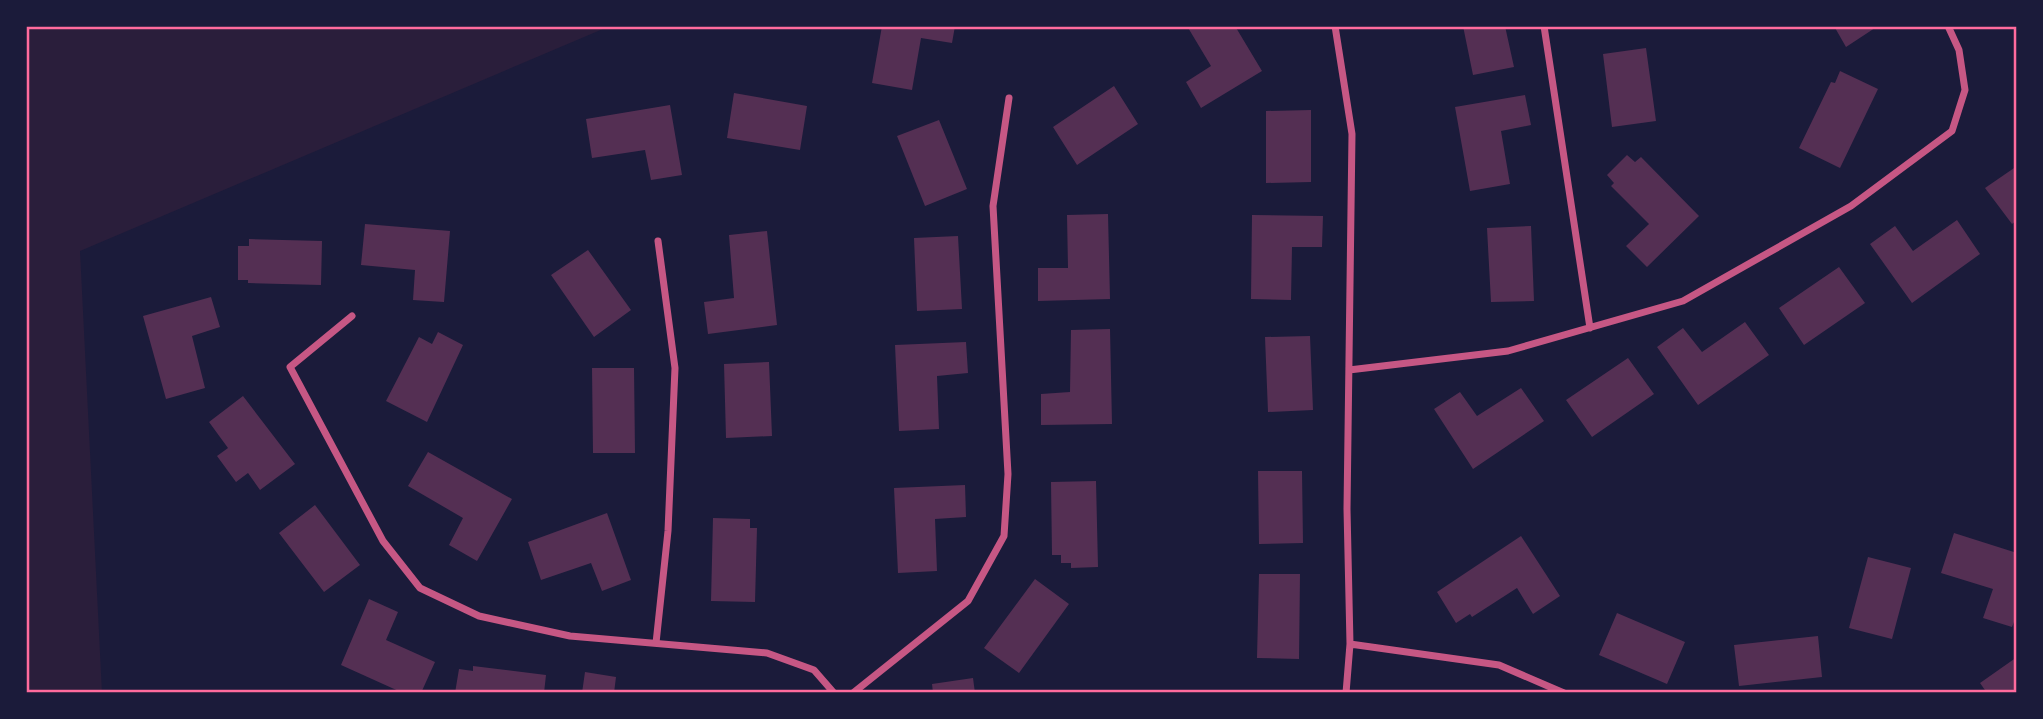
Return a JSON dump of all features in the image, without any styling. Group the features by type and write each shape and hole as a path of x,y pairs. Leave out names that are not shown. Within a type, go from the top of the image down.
{"street":[{"path":"1335,26 1352,134 1347,509 1350,644 1346,693"},
{"path":"1544,26 1590,328"},
{"path":"1349,370 1508,351 1683,301 1851,206 1952,131 1965,90 1959,50 1948,26"},
{"path":"852,693 968,601 1004,536 1008,474 993,206 1009,98"},
{"path":"656,643 668,531 675,368 657,241"},
{"path":"352,316 290,367 383,541 420,588 479,616 570,636 767,653 814,670 835,693"},
{"path":"1350,644 1499,665 1564,693"}],"shaded area":[{"path":"26,26 610,26 80,251 102,693 26,693"}],"building":[{"path":"882,26 955,26 952,43 921,38 912,90 872,83"},
{"path":"1187,26 1235,26 1262,71 1201,108 1186,82 1211,66"},
{"path":"1463,26 1505,26 1514,67 1473,75"},
{"path":"1834,26 1878,26 1846,47"},
{"path":"1646,48 1656,121 1612,127 1603,54"},
{"path":"1840,71 1878,89 1840,168 1799,148 1831,82 1835,83"},
{"path":"1114,86 1138,124 1077,165 1053,127"},
{"path":"734,93 807,106 800,150 727,138"},
{"path":"1525,95 1531,125 1501,131 1510,184 1470,191 1455,107"},
{"path":"670,105 682,175 651,180 645,150 592,158 586,119"},
{"path":"1311,110 1311,182 1266,183 1266,111"},
{"path":"939,120 967,189 925,206 897,136"},
{"path":"1627,155 1635,162 1641,157 1699,216 1647,267 1626,246 1649,224 1611,186 1614,183 1607,175"},
{"path":"2017,166 2017,220 2012,224 1985,188"},
{"path":"1108,214 1110,299 1038,301 1038,268 1068,268 1067,215"},
{"path":"1252,215 1323,216 1322,247 1292,247 1291,300 1251,299"},
{"path":"1957,220 1980,254 1912,303 1870,244 1895,226 1913,251"},
{"path":"365,224 450,231 444,302 413,300 415,270 361,265"},
{"path":"1531,226 1534,301 1491,302 1487,228"},
{"path":"767,231 777,325 708,334 704,302 734,298 729,235"},
{"path":"958,236 962,309 917,311 914,238"},
{"path":"249,239 322,241 321,285 248,283 248,280 238,280 238,246 249,246"},
{"path":"588,250 631,310 594,337 551,275"},
{"path":"1839,267 1865,303 1804,345 1779,308"},
{"path":"211,297 220,327 192,336 205,388 166,399 143,316"},
{"path":"1745,322 1769,355 1698,405 1657,347 1683,328 1702,352"},
{"path":"1110,329 1112,424 1041,425 1041,394 1070,392 1071,330"},
{"path":"438,332 463,345 427,422 386,401 419,337 432,344"},
{"path":"1310,336 1313,410 1268,412 1265,337"},
{"path":"966,342 968,373 937,376 939,429 899,431 895,345"},
{"path":"1628,358 1654,394 1592,437 1566,400"},
{"path":"769,362 772,436 726,438 724,364"},
{"path":"592,368 634,368 635,453 593,453"},
{"path":"1521,388 1544,421 1473,469 1434,409 1460,392 1477,416"},
{"path":"243,396 295,464 260,490 248,473 236,482 217,456 228,448 209,422"},
{"path":"428,452 512,499 477,561 449,545 463,518 408,486"},
{"path":"1258,471 1302,471 1303,543 1259,544"},
{"path":"1096,481 1098,567 1071,568 1071,563 1061,563 1061,555 1052,555 1051,482"},
{"path":"965,485 966,517 935,519 937,571 898,573 894,488"},
{"path":"315,505 360,565 324,592 279,533"},
{"path":"607,513 631,580 602,591 591,563 541,580 528,542"},
{"path":"713,518 750,519 750,528 757,528 755,602 711,601"},
{"path":"1954,533 2017,553 2017,614 2012,627 1983,618 1993,589 1941,573"},
{"path":"1521,536 1560,596 1533,614 1517,588 1472,617 1470,614 1456,623 1437,592"},
{"path":"1868,557 1911,568 1892,639 1849,628"},
{"path":"1259,574 1300,574 1299,659 1257,658"},
{"path":"1035,579 1069,604 1019,673 984,648"},
{"path":"369,599 398,612 386,640 435,662 421,693 403,693 341,665"},
{"path":"1617,613 1685,642 1667,684 1599,655"},
{"path":"1818,636 1822,677 1739,686 1734,645"},
{"path":"2017,657 2017,693 1987,693 1980,683"},
{"path":"473,666 546,675 544,693 455,693 459,669 473,671"},
{"path":"585,672 616,677 614,693 582,693"},
{"path":"973,678 975,693 933,693 932,684"}]}
